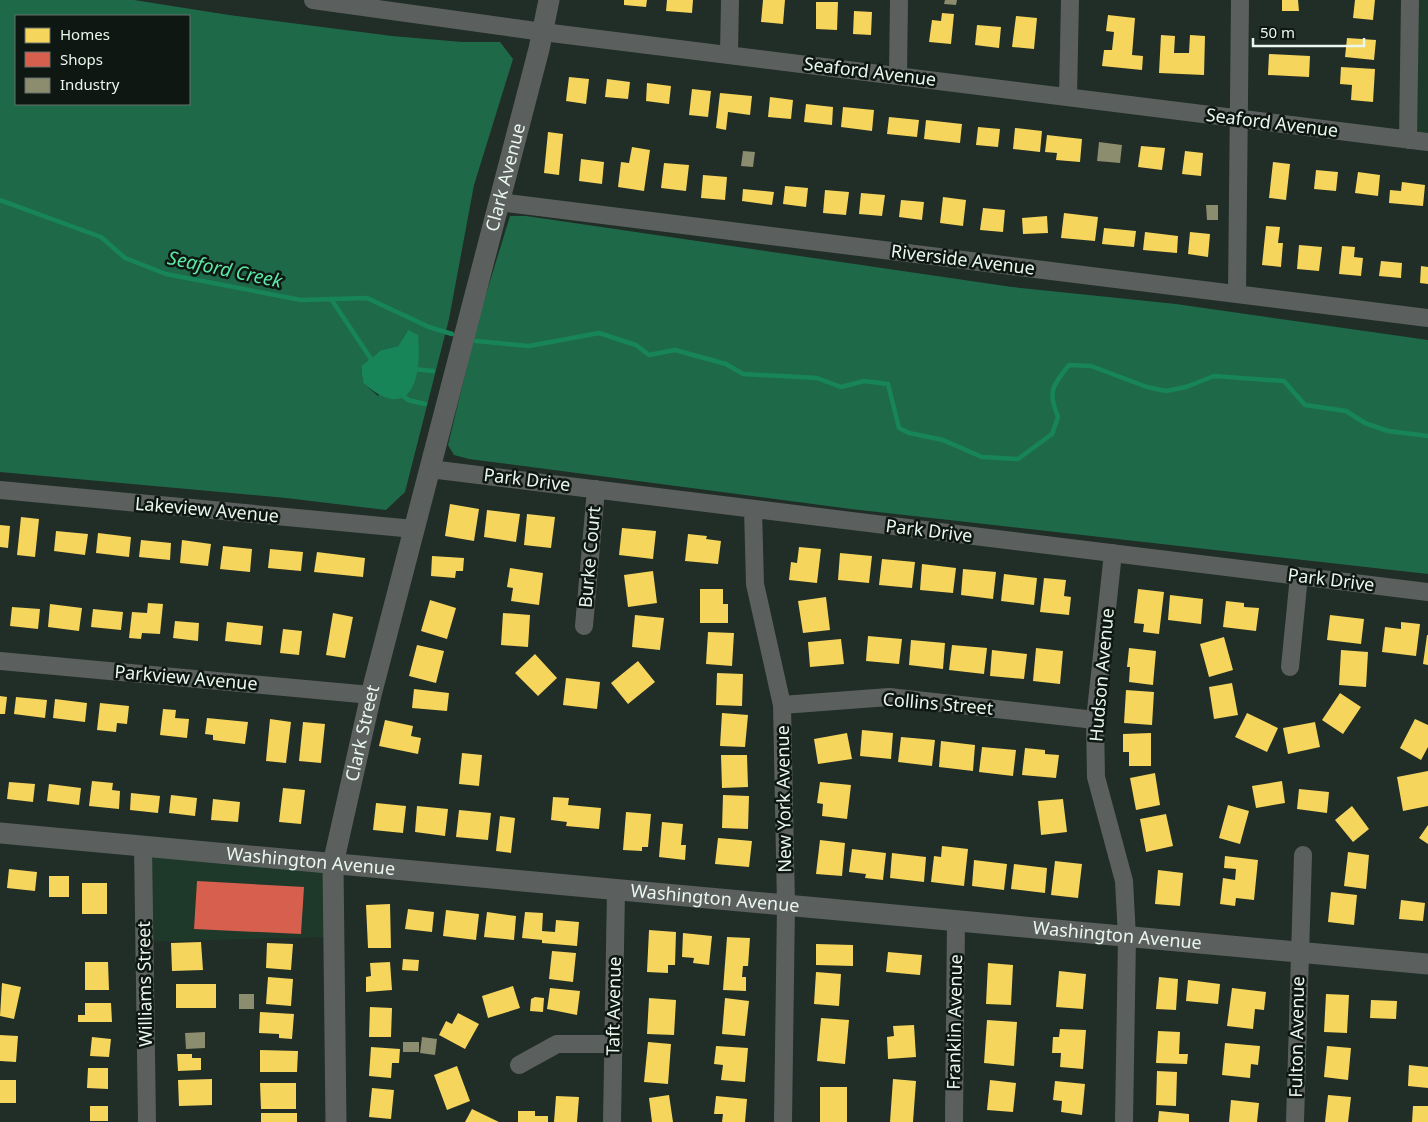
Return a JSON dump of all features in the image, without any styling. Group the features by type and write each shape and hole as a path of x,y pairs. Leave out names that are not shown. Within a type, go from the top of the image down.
{"street":[{"name":"Seaford Avenue","path":"313,0 388,5 543,32 1428,142"},
{"name":"Clark Avenue","path":"460,353 543,32 549,0"},
{"path":"729,54 730,0"},
{"path":"898,76 899,0"},
{"path":"1068,97 1070,0"},
{"path":"1237,294 1240,0"},
{"path":"1408,140 1410,0"},
{"name":"Riverside Avenue","path":"499,202 1428,318"},
{"name":"Clark Street","path":"336,1122 333,864 372,695 460,353"},
{"name":"Park Drive","path":"430,469 1428,592"},
{"name":"Burke Court","path":"584,626 596,489"},
{"name":"Lakeview Avenue","path":"0,490 414,529"},
{"name":"New York Avenue","path":"752,509 755,584 782,705 786,905 783,1122"},
{"name":"Hudson Avenue","path":"1113,554 1095,720 1096,777 1124,881 1127,937 1124,1122"},
{"path":"1290,667 1299,576"},
{"name":"Parkview Avenue","path":"0,661 372,695"},
{"name":"Collins Street","path":"782,705 889,697 1095,720"},
{"name":"Washington Avenue","path":"0,833 1428,964"},
{"name":"Williams Street","path":"143,846 146,1122"},
{"name":"Fulton Avenue","path":"1296,1122 1298,953 1303,854"},
{"name":"Taft Avenue","path":"612,1122 616,890"},
{"name":"Franklin Avenue","path":"954,1122 956,921"},
{"path":"519,1065 557,1044 614,1044"}],"shaded area":[{"path":"0,0 134,0 229,15 392,36 462,42 500,42 513,59 474,185 449,319 405,492 386,510 286,498 0,472","holes":["408,330 378,396 363,383 361,366 381,350 398,346"]},
{"path":"1418,0 1428,0 1428,141 1414,140"},
{"path":"510,216 526,216 1012,287 1176,304 1428,340 1428,574 851,509 469,459 454,455 448,445 479,317"},
{"path":"408,330 418,335 418,366 415,380 410,391 403,397 393,399 380,395 363,383 361,366 381,350 398,346"},
{"path":"147,849 329,867 331,937 148,942"}],"building: Homes":[{"path":"624,0 647,0 646,7 624,5"},
{"path":"667,0 693,0 692,13 666,11"},
{"path":"763,0 785,0 783,24 761,22"},
{"path":"1282,0 1298,0 1299,11 1282,11"},
{"path":"1355,0 1375,0 1373,20 1353,18"},
{"path":"816,2 838,2 837,30 816,29"},
{"path":"854,11 872,12 871,35 853,34"},
{"path":"942,13 954,14 951,44 929,42 932,20 941,21"},
{"path":"1108,15 1135,18 1132,55 1143,56 1142,70 1102,66 1104,50 1112,50 1114,32 1106,31"},
{"path":"1016,16 1037,18 1034,49 1012,47"},
{"path":"977,25 1001,27 999,48 975,45"},
{"path":"1161,35 1175,36 1174,53 1189,53 1190,35 1205,36 1204,75 1159,73"},
{"path":"1347,38 1376,40 1374,60 1345,57"},
{"path":"1269,54 1310,56 1309,77 1268,75"},
{"path":"1341,67 1375,69 1373,102 1351,100 1352,85 1340,84"},
{"path":"569,77 589,79 586,104 566,101"},
{"path":"607,79 630,82 628,99 605,97"},
{"path":"647,83 671,86 669,104 646,101"},
{"path":"692,89 711,91 708,117 689,115"},
{"path":"720,93 752,96 750,115 728,112 726,130 716,128"},
{"path":"770,97 793,100 791,119 768,117"},
{"path":"806,104 833,107 832,125 804,122"},
{"path":"843,107 874,110 872,131 841,127"},
{"path":"889,117 919,120 917,137 887,134"},
{"path":"926,120 962,124 960,143 924,139"},
{"path":"978,127 1000,129 998,147 976,145"},
{"path":"1015,128 1042,131 1040,152 1013,149"},
{"path":"548,132 563,134 559,175 544,173"},
{"path":"1047,135 1082,139 1080,162 1056,160 1057,153 1045,152"},
{"path":"1141,146 1165,148 1162,170 1138,167"},
{"path":"632,147 650,150 644,191 618,187 621,162 629,163"},
{"path":"1185,151 1203,153 1201,176 1182,174"},
{"path":"581,159 604,162 602,184 579,181"},
{"path":"1273,162 1290,164 1286,200 1269,198"},
{"path":"664,163 689,165 686,191 661,188"},
{"path":"1316,170 1338,172 1336,191 1314,189"},
{"path":"1358,172 1380,175 1378,196 1355,193"},
{"path":"703,175 727,177 725,200 701,198"},
{"path":"1402,182 1425,185 1423,206 1389,203 1390,190 1401,191"},
{"path":"785,186 808,188 806,207 783,204"},
{"path":"743,189 774,192 772,205 742,201"},
{"path":"825,190 849,192 846,215 823,213"},
{"path":"861,193 885,195 882,216 859,214"},
{"path":"943,197 966,200 963,226 940,223"},
{"path":"901,200 924,202 922,220 899,217"},
{"path":"983,208 1005,210 1003,232 980,230"},
{"path":"1064,213 1098,217 1095,241 1061,238"},
{"path":"1047,216 1048,233 1023,234 1022,218"},
{"path":"1266,226 1280,227 1278,243 1283,243 1281,267 1262,265"},
{"path":"1104,228 1136,231 1134,247 1102,244"},
{"path":"1145,232 1178,236 1177,253 1143,250"},
{"path":"1190,232 1210,234 1208,257 1188,254"},
{"path":"1299,245 1322,247 1319,271 1297,269"},
{"path":"1342,246 1355,247 1354,257 1363,258 1361,276 1339,274"},
{"path":"1381,261 1402,263 1401,278 1379,276"},
{"path":"1421,266 1428,267 1428,284 1420,283"},
{"path":"450,504 479,509 474,541 445,536"},
{"path":"487,510 520,514 516,542 484,537"},
{"path":"527,514 555,517 551,548 524,545"},
{"path":"21,517 39,519 35,557 17,555"},
{"path":"0,525 10,526 8,548 0,547"},
{"path":"622,528 656,531 653,559 619,555"},
{"path":"56,531 88,534 85,555 54,551"},
{"path":"98,533 131,537 129,557 96,553"},
{"path":"688,534 707,536 706,539 721,541 718,564 685,561"},
{"path":"141,540 171,543 170,560 139,557"},
{"path":"182,540 211,544 208,566 180,563"},
{"path":"223,546 252,549 250,572 220,569"},
{"path":"799,547 821,549 817,583 789,580 791,562 797,563"},
{"path":"270,549 303,552 301,571 268,568"},
{"path":"317,552 365,558 363,577 314,572"},
{"path":"840,553 872,556 869,583 838,580"},
{"path":"432,556 464,558 463,571 456,571 455,578 431,576"},
{"path":"882,559 915,562 912,588 879,585"},
{"path":"922,564 956,568 953,593 920,590"},
{"path":"510,568 543,573 539,605 511,601 513,588 507,587"},
{"path":"963,569 996,572 993,599 961,595"},
{"path":"653,571 657,603 628,607 624,575"},
{"path":"1004,574 1037,578 1034,605 1001,601"},
{"path":"1044,578 1066,580 1064,596 1071,597 1069,615 1040,612"},
{"path":"700,589 723,589 723,604 728,604 728,623 700,623"},
{"path":"1138,589 1164,592 1159,634 1143,632 1144,624 1134,623"},
{"path":"1170,595 1203,599 1201,624 1168,620"},
{"path":"826,597 830,630 803,633 798,601"},
{"path":"430,600 456,608 447,639 421,631"},
{"path":"1226,601 1244,603 1244,607 1259,608 1256,631 1223,627"},
{"path":"148,603 163,604 160,634 142,633 141,639 129,638 132,612 147,613"},
{"path":"50,604 82,608 79,631 48,627"},
{"path":"12,607 40,609 38,629 10,626"},
{"path":"93,609 123,612 121,630 91,627"},
{"path":"333,613 353,617 345,658 326,655"},
{"path":"503,613 530,615 528,647 501,645"},
{"path":"635,615 664,618 660,650 632,647"},
{"path":"1330,615 1364,619 1361,644 1327,640"},
{"path":"175,621 199,623 198,641 173,638"},
{"path":"227,622 263,626 261,645 225,641"},
{"path":"1401,622 1420,624 1416,656 1382,652 1385,627 1401,629"},
{"path":"283,629 302,631 299,655 280,653"},
{"path":"708,632 734,633 732,666 706,664"},
{"path":"1428,635 1428,665 1423,664"},
{"path":"868,636 902,639 899,664 866,661"},
{"path":"1224,637 1233,670 1209,677 1200,644"},
{"path":"841,639 844,664 810,667 808,642"},
{"path":"911,640 945,643 943,669 909,665"},
{"path":"417,645 444,651 436,683 409,676"},
{"path":"952,645 987,648 984,674 949,670"},
{"path":"1036,648 1063,651 1060,684 1033,681"},
{"path":"1129,648 1156,651 1153,685 1129,682 1130,667 1127,667"},
{"path":"992,650 1027,654 1024,679 990,676"},
{"path":"1341,650 1368,652 1366,687 1339,685"},
{"path":"535,654 557,678 538,696 515,673"},
{"path":"638,661 655,682 628,704 611,683"},
{"path":"717,673 743,674 742,706 716,705"},
{"path":"566,678 600,682 597,709 563,705"},
{"path":"1232,683 1238,715 1214,719 1209,687"},
{"path":"414,689 449,693 447,711 412,708"},
{"path":"1126,690 1154,692 1152,725 1124,723"},
{"path":"1340,693 1361,707 1343,734 1322,720"},
{"path":"0,696 7,697 5,714 0,714"},
{"path":"16,697 47,700 45,718 14,714"},
{"path":"55,699 87,703 85,722 53,718"},
{"path":"100,703 129,706 127,724 117,723 116,732 97,730"},
{"path":"163,709 176,710 175,718 189,719 187,738 160,735"},
{"path":"722,713 748,715 745,747 720,746"},
{"path":"1247,713 1278,728 1267,752 1235,737"},
{"path":"207,718 248,722 245,744 213,740 213,735 205,734"},
{"path":"270,719 291,722 286,763 266,761"},
{"path":"1415,719 1428,725 1428,747 1421,760 1400,748"},
{"path":"385,720 413,726 411,736 421,738 418,754 379,746"},
{"path":"303,722 325,724 321,763 299,761"},
{"path":"1315,722 1320,747 1288,754 1283,728"},
{"path":"862,730 893,733 891,759 860,756"},
{"path":"847,733 852,759 818,764 814,739"},
{"path":"1151,733 1151,766 1129,766 1129,752 1123,752 1123,734"},
{"path":"901,737 935,740 932,766 898,762"},
{"path":"941,741 975,745 973,771 939,767"},
{"path":"982,747 1016,750 1013,776 979,772"},
{"path":"1025,748 1045,750 1045,754 1059,755 1056,778 1022,775"},
{"path":"462,753 482,755 479,786 459,784"},
{"path":"721,755 747,755 748,787 722,788"},
{"path":"1428,771 1428,806 1403,811 1397,777"},
{"path":"1155,773 1160,805 1136,810 1130,778"},
{"path":"92,781 113,783 112,790 120,791 119,809 89,806"},
{"path":"1282,781 1285,803 1256,808 1252,786"},
{"path":"9,782 35,784 33,802 7,799"},
{"path":"820,782 851,785 847,819 822,816 823,804 817,803"},
{"path":"49,784 81,788 79,805 47,801"},
{"path":"283,788 305,790 301,824 279,822"},
{"path":"1299,789 1329,792 1327,813 1297,809"},
{"path":"131,793 160,796 158,813 130,810"},
{"path":"171,795 197,798 195,816 169,813"},
{"path":"723,795 749,796 748,829 722,828"},
{"path":"553,797 569,798 568,805 601,808 599,829 566,826 567,822 551,820"},
{"path":"213,799 240,802 238,822 211,820"},
{"path":"1063,799 1067,832 1041,835 1038,801"},
{"path":"376,803 406,806 403,833 373,830"},
{"path":"1228,805 1249,811 1240,844 1219,838"},
{"path":"417,806 448,809 445,836 415,832"},
{"path":"1352,806 1369,829 1353,842 1335,820"},
{"path":"459,810 491,813 488,840 456,837"},
{"path":"626,812 651,814 648,847 642,847 642,851 623,850"},
{"path":"1166,814 1173,846 1146,852 1140,819"},
{"path":"500,816 515,818 511,853 496,851"},
{"path":"662,822 683,824 681,845 686,845 685,860 659,857"},
{"path":"1428,825 1428,844 1419,838"},
{"path":"718,838 752,841 749,867 715,864"},
{"path":"820,840 845,843 842,876 816,874"},
{"path":"942,846 968,849 964,886 931,882 934,856 941,857"},
{"path":"852,849 886,853 883,880 865,878 866,874 849,872"},
{"path":"1348,852 1369,855 1366,889 1344,886"},
{"path":"892,853 926,857 924,882 890,878"},
{"path":"1225,856 1258,860 1254,900 1236,898 1235,906 1220,904 1223,878 1235,880 1236,869 1224,868"},
{"path":"974,860 1007,864 1004,890 972,886"},
{"path":"1055,861 1082,864 1078,898 1051,895"},
{"path":"1014,864 1047,868 1045,893 1011,889"},
{"path":"9,869 37,872 35,891 7,888"},
{"path":"1158,870 1183,873 1180,906 1155,904"},
{"path":"49,876 69,876 69,897 49,897"},
{"path":"82,883 107,883 107,914 82,914"},
{"path":"1331,892 1357,895 1354,925 1328,922"},
{"path":"1401,900 1425,903 1423,921 1399,919"},
{"path":"390,904 391,948 368,948 366,905"},
{"path":"408,909 434,912 432,932 405,929"},
{"path":"446,910 479,914 476,940 443,936"},
{"path":"487,912 516,916 514,940 484,937"},
{"path":"525,912 543,913 542,931 555,932 556,920 579,922 577,946 542,943 542,940 522,938"},
{"path":"649,930 676,932 675,965 668,965 668,973 647,972"},
{"path":"683,933 712,936 709,965 693,963 694,958 682,957"},
{"path":"727,937 750,938 748,966 743,966 742,977 746,977 746,991 723,990"},
{"path":"201,942 203,970 172,971 171,943"},
{"path":"267,943 293,944 291,970 266,968"},
{"path":"816,944 853,945 853,966 816,965"},
{"path":"552,951 576,953 573,982 549,979"},
{"path":"888,952 922,955 920,975 886,972"},
{"path":"403,959 419,960 418,971 402,970"},
{"path":"85,962 108,962 109,990 85,990"},
{"path":"390,962 392,990 366,992 366,977 371,976 370,963"},
{"path":"988,963 1013,965 1011,1005 986,1004"},
{"path":"1059,971 1086,974 1083,1009 1056,1007"},
{"path":"816,972 841,974 839,1006 814,1004"},
{"path":"268,977 293,979 291,1006 266,1004"},
{"path":"1159,977 1178,979 1176,1010 1156,1009"},
{"path":"1188,980 1220,984 1218,1004 1186,1001"},
{"path":"2,983 21,987 14,1019 0,1016"},
{"path":"176,984 216,984 216,1008 176,1008"},
{"path":"513,986 520,1008 488,1018 482,996"},
{"path":"550,988 580,991 577,1015 547,1009"},
{"path":"1232,988 1266,992 1264,1010 1255,1009 1253,1029 1227,1026"},
{"path":"1326,994 1349,995 1347,1033 1324,1032"},
{"path":"535,997 544,998 543,1012 530,1011 531,999"},
{"path":"649,998 676,1000 674,1035 647,1034"},
{"path":"725,998 749,1001 745,1036 722,1034"},
{"path":"1371,1000 1397,1001 1396,1019 1370,1018"},
{"path":"85,1003 111,1003 112,1022 78,1022 78,1015 85,1015"},
{"path":"370,1007 392,1008 391,1037 369,1037"},
{"path":"260,1012 294,1014 292,1039 279,1038 279,1034 259,1033"},
{"path":"458,1013 479,1024 465,1049 439,1035 446,1021 452,1024"},
{"path":"821,1018 849,1020 845,1064 817,1061"},
{"path":"987,1020 1017,1022 1014,1066 984,1063"},
{"path":"914,1025 916,1057 888,1059 887,1037 894,1036 893,1026"},
{"path":"1060,1029 1086,1030 1083,1069 1060,1067 1061,1053 1052,1053 1053,1037 1059,1037"},
{"path":"1158,1031 1180,1032 1179,1054 1188,1054 1187,1064 1156,1063"},
{"path":"0,1035 18,1036 16,1062 0,1061"},
{"path":"92,1037 111,1039 109,1057 90,1056"},
{"path":"648,1042 671,1044 668,1084 644,1082"},
{"path":"1225,1043 1260,1046 1258,1065 1251,1064 1250,1078 1222,1075"},
{"path":"716,1046 748,1048 745,1082 721,1080 723,1065 714,1064"},
{"path":"1327,1046 1351,1048 1348,1080 1324,1077"},
{"path":"371,1047 400,1049 399,1063 392,1063 391,1078 369,1076"},
{"path":"260,1050 298,1051 297,1072 260,1072"},
{"path":"177,1054 192,1054 192,1058 201,1058 201,1070 178,1071"},
{"path":"1409,1065 1428,1067 1428,1088 1408,1086"},
{"path":"457,1066 470,1101 447,1110 434,1075"},
{"path":"88,1068 108,1068 108,1089 87,1088"},
{"path":"1157,1071 1177,1072 1176,1106 1156,1105"},
{"path":"212,1079 212,1105 179,1106 178,1080"},
{"path":"893,1079 916,1081 913,1122 890,1122"},
{"path":"0,1080 16,1080 16,1103 0,1103"},
{"path":"990,1080 1016,1083 1013,1112 987,1110"},
{"path":"1055,1081 1085,1084 1082,1115 1061,1112 1062,1101 1053,1100"},
{"path":"260,1083 296,1083 296,1109 261,1109"},
{"path":"820,1087 847,1087 847,1122 820,1122"},
{"path":"372,1088 394,1090 391,1119 369,1117"},
{"path":"669,1095 673,1122 652,1122 649,1098"},
{"path":"1328,1095 1351,1097 1348,1122 1325,1122"},
{"path":"556,1096 579,1097 577,1122 554,1122"},
{"path":"716,1096 747,1099 745,1122 722,1122 723,1114 714,1114"},
{"path":"1231,1100 1259,1103 1257,1122 1229,1122"},
{"path":"90,1106 108,1106 108,1121 90,1121"},
{"path":"1413,1106 1428,1106 1428,1122 1412,1122"},
{"path":"472,1109 499,1122 465,1122"},
{"path":"518,1111 535,1111 535,1116 548,1116 548,1122 518,1122"},
{"path":"1159,1111 1189,1114 1189,1122 1158,1122"},
{"path":"261,1113 297,1113 297,1122 261,1122"}],"building: Shops":[{"path":"197,881 304,887 301,934 194,929"}],"building: Industry":[{"path":"945,0 957,0 956,5 944,4"},
{"path":"1099,142 1122,145 1120,163 1097,161"},
{"path":"743,151 755,152 753,167 741,166"},
{"path":"1206,205 1218,205 1218,220 1207,220"},
{"path":"239,994 254,994 254,1009 239,1009"},
{"path":"205,1032 205,1048 186,1049 185,1033"},
{"path":"422,1037 437,1039 435,1055 420,1053"},
{"path":"403,1042 419,1042 419,1052 403,1052"}],"waterway":[{"name":"Seaford Creek","path":"0,200 101,237 125,258 166,274 301,300 367,298 429,327 452,334"},
{"path":"331,299 373,362"},
{"name":"Seaford Creek","path":"476,341 529,346 599,333 636,345 649,355 675,350 726,364 743,374 817,378 841,387 864,381 888,384 899,428 909,433 943,440 982,457 1018,459 1052,434 1058,417 1053,400 1053,389 1069,365 1091,366 1147,387 1166,391 1186,387 1214,376 1284,381 1305,405 1346,411 1365,423 1388,431 1428,436"},
{"path":"413,369 433,371"},
{"path":"401,394 408,400 425,404"}]}
